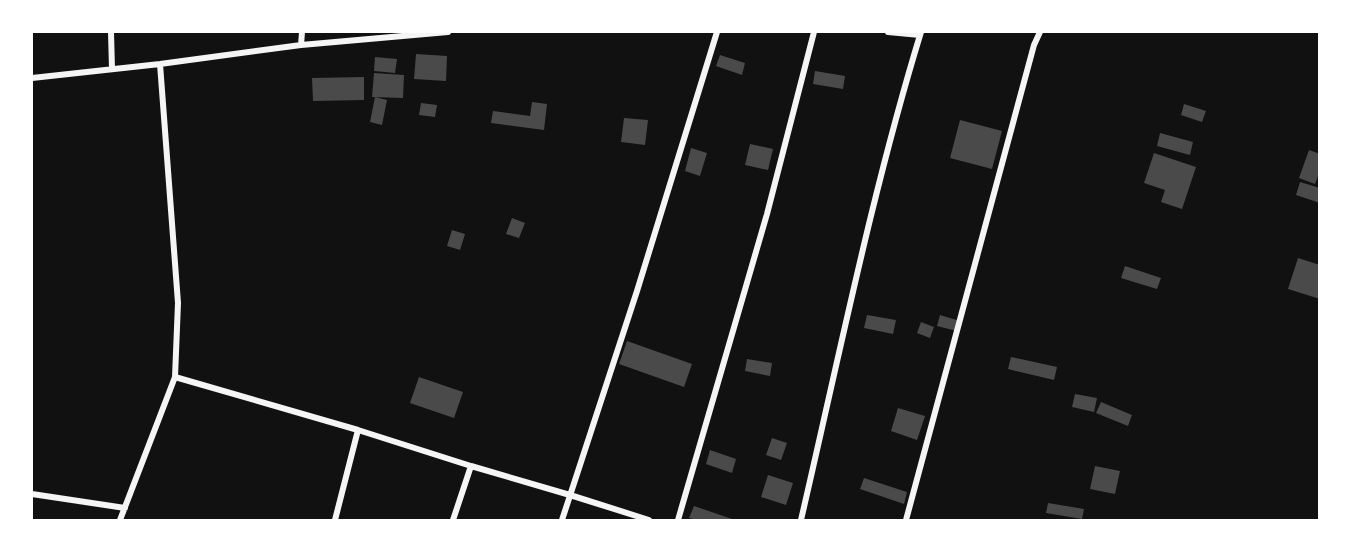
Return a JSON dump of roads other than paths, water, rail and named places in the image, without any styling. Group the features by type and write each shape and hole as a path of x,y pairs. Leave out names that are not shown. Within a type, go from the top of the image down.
{"street":[{"path":"111,32 112,69"},
{"path":"301,45 302,32"},
{"path":"32,78 301,45 448,32"},
{"path":"562,520 637,291 717,32"},
{"path":"678,520 767,213 814,32"},
{"path":"801,520 870,224 900,104 921,33 888,32"},
{"path":"906,520 1034,45 1040,32"},
{"path":"120,520 175,377 178,303 160,64"},
{"path":"175,377 358,430 649,520"},
{"path":"335,520 358,430"},
{"path":"453,520 471,466"},
{"path":"32,494 125,508"}]}
